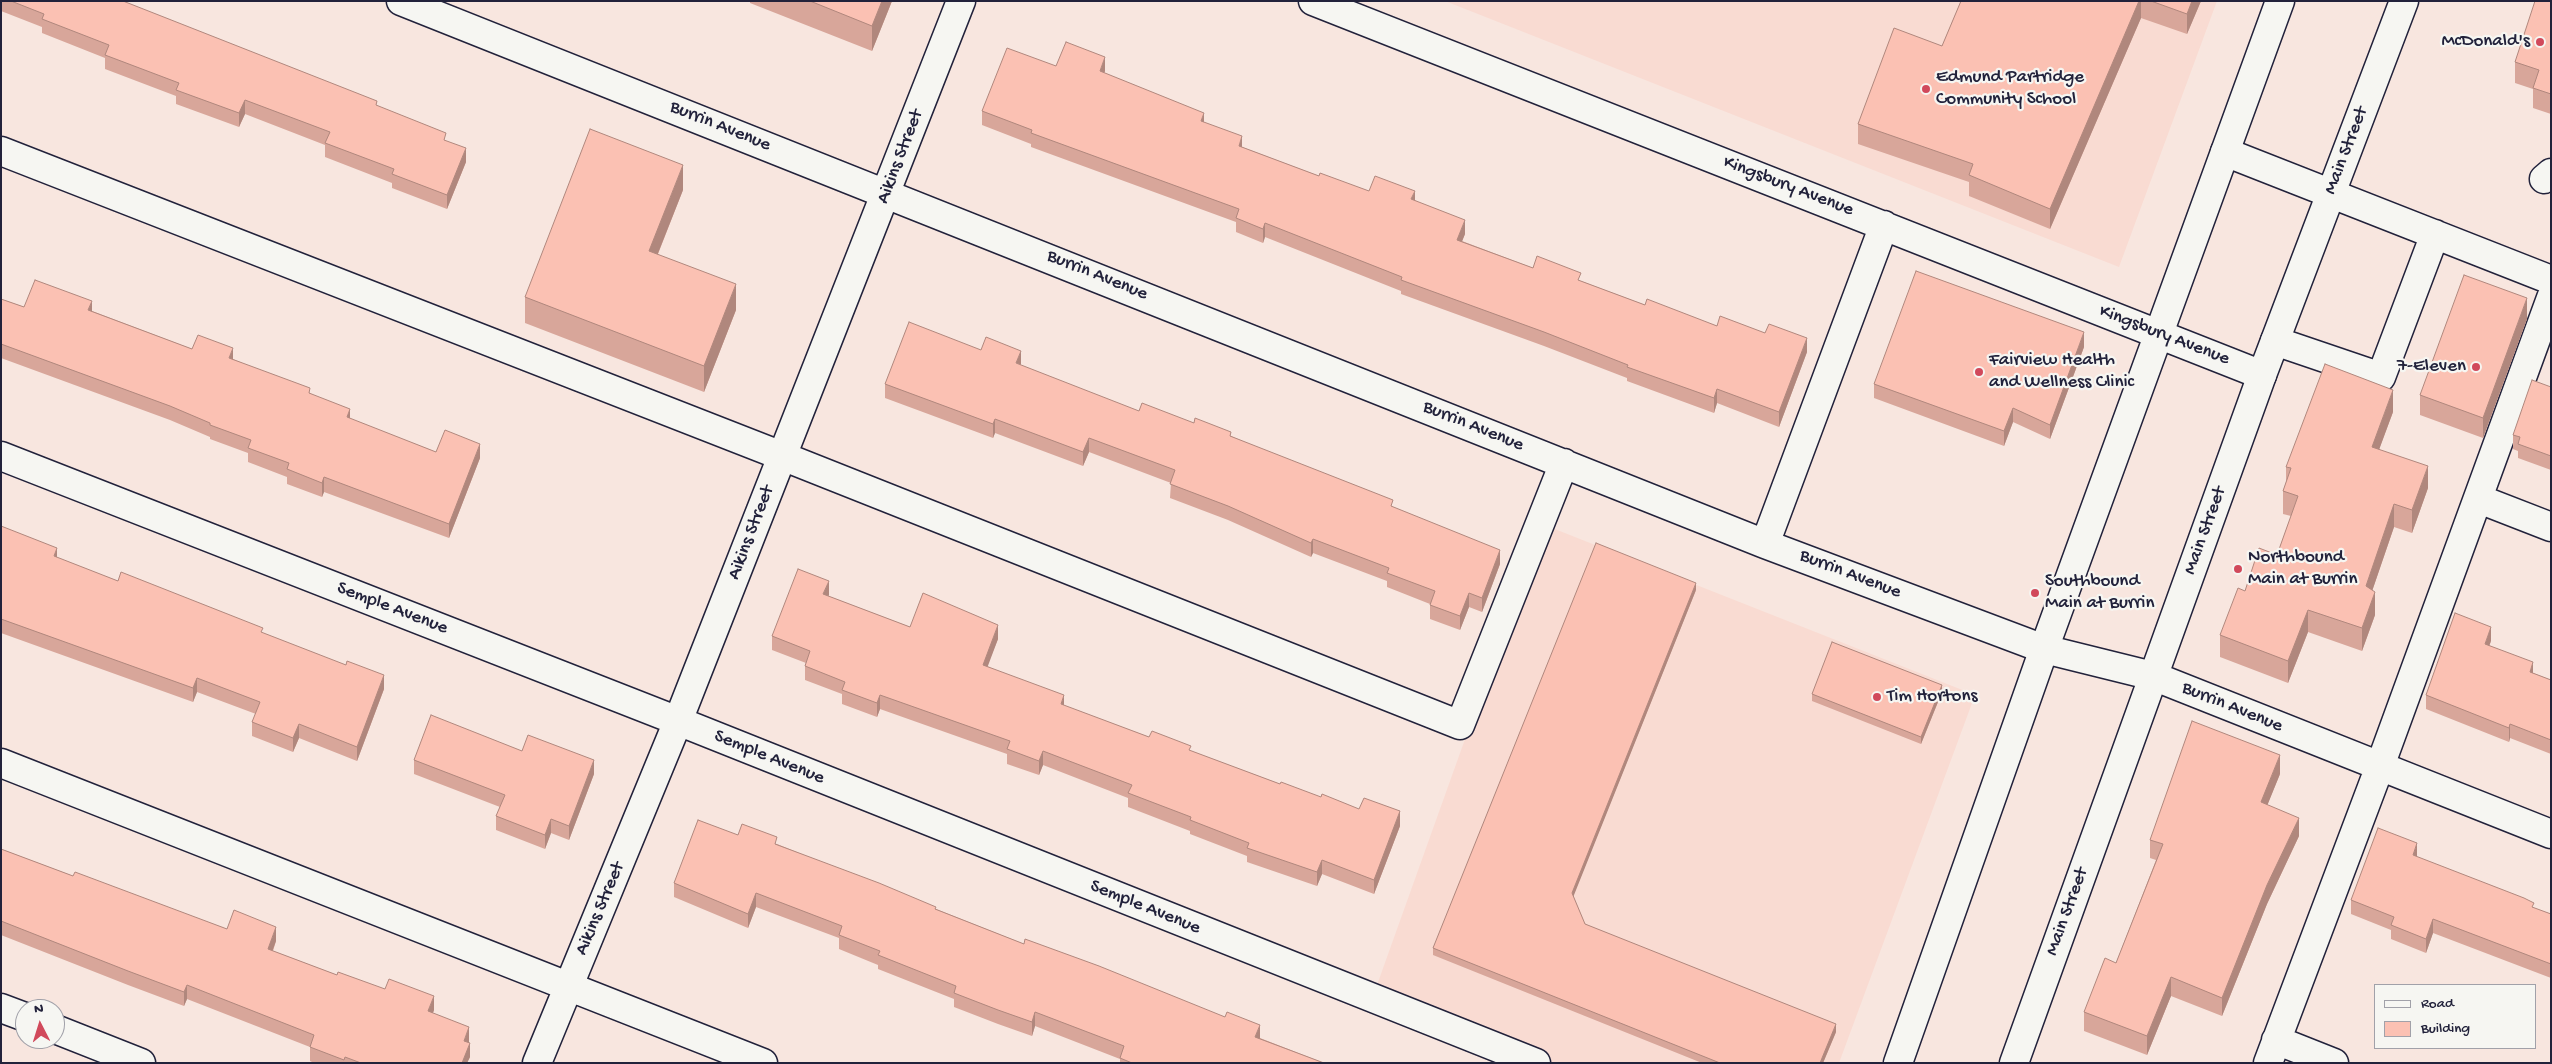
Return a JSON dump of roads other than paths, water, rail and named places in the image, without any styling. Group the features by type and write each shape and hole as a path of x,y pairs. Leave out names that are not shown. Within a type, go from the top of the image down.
{"street":[{"name":"Burrin Avenue","path":"401,1 1766,544 2044,649 2153,676 2551,834"},
{"name":"Aikins Street","path":"537,1063 678,721 961,1"},
{"name":"Kingsbury Avenue","path":"1313,1 2262,375"},
{"path":"1898,1063 2044,649 2280,1"},
{"name":"Main Street","path":"2014,1063 2262,375 2404,1"},
{"path":"1,151 782,456 1460,725 1564,463"},
{"path":"2225,152 2551,280"},
{"path":"1766,544 1884,225"},
{"path":"2275,341 2381,377 2435,234"},
{"path":"2334,1063 2272,1051 2479,499 2551,298"},
{"name":"Semple Avenue","path":"1,456 678,721 1536,1063"},
{"path":"2479,499 2551,527"},
{"path":"1,763 763,1063"},
{"path":"1,1008 15,1014"},
{"path":"65,1033 141,1063"}],"place":[{"name":"McDonald's","path":"2540,42"},
{"name":"Edmund Partridge Community School","path":"1926,89"},
{"name":"7-Eleven","path":"2476,367"},
{"name":"Fairview Health and Wellness Clinic","path":"1979,372"},
{"name":"Northbound Main at Burrin","path":"2238,569"},
{"name":"Southbound Main at Burrin","path":"2035,593"},
{"name":"Tim Hortons","path":"1877,697"}]}
